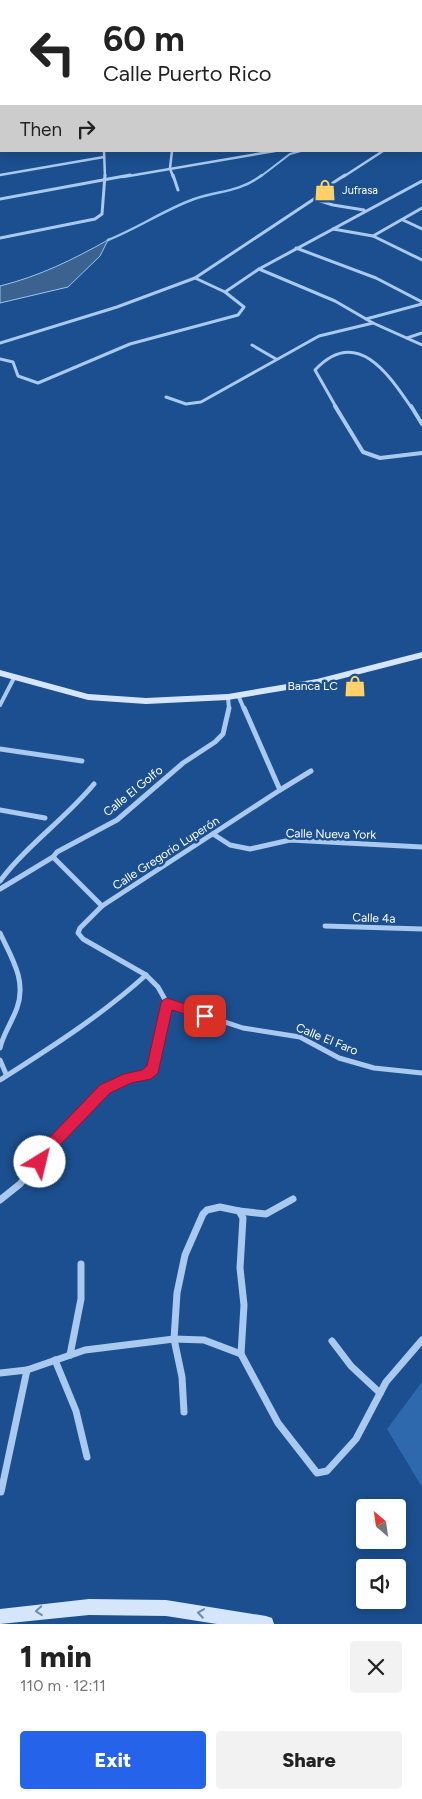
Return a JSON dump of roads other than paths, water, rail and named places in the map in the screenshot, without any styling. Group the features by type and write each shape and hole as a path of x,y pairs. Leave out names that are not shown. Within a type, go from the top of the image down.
{"street":[{"path":"0,238 95,219 102,214 105,179 104,152"},
{"path":"172,152 170,168 178,190"},
{"path":"248,152 249,156"},
{"path":"0,200 105,179 270,152"},
{"path":"0,343 117,306 195,278 314,199 322,190 381,152"},
{"path":"0,174 104,157"},
{"path":"225,292 259,269 296,248 422,181"},
{"path":"314,199 334,205 365,210"},
{"path":"373,236 422,208"},
{"path":"403,220 422,229"},
{"path":"332,228 373,236 422,260"},
{"path":"296,248 342,264 392,285 422,303"},
{"path":"259,269 335,301 373,323 422,345"},
{"path":"0,359 12,362 18,376 38,384 130,344 238,315 244,307 225,292 195,278"},
{"path":"366,319 422,303"},
{"path":"166,397 186,404 200,402 319,336 373,323"},
{"path":"406,338 422,334"},
{"path":"252,345 276,359"},
{"path":"422,424 413,408 381,370 358,352 348,351 336,355 315,370 315,374 363,452 380,458 422,453"},
{"path":"0,673 88,697 146,701 233,696 317,682 422,655"},
{"path":"0,705 14,678"},
{"path":"233,696 280,790"},
{"name":"Calle El Golfo","path":"0,889 53,857 57,852 117,820 183,763 214,742 222,734 226,726 233,696"},
{"path":"0,750 82,761"},
{"name":"Calle Gregorio Luperón","path":"167,1003 158,987 146,975 82,939 78,933 80,928 102,906 311,771"},
{"path":"0,881 24,851 81,802 94,784"},
{"path":"0,810 44,818"},
{"name":"Calle Nueva York","path":"213,834 230,845 250,848 290,840 422,847"},
{"path":"53,857 102,906"},
{"name":"Calle 4a","path":"325,926 422,929"},
{"path":"0,933 21,977 22,987 13,1020 5,1032 0,1048"},
{"path":"0,1080 6,1074 53,1046 133,987 146,975"},
{"path":"0,1200 20,1184 55,1141 105,1089 129,1078 146,1075 153,1069 167,1003"},
{"name":"Calle El Faro","path":"167,1003 243,1028 300,1037 339,1058 374,1068 422,1073"},
{"path":"0,1060 6,1074"},
{"path":"184,1412 182,1377 174,1338 177,1292 185,1255 203,1214 207,1209 216,1206 266,1214 294,1199"},
{"path":"239,1211 243,1218 240,1268 244,1305 241,1354 278,1423 317,1473 327,1472 356,1439 386,1382 422,1340"},
{"path":"70,1355 80,1314 83,1284 81,1264"},
{"path":"0,1373 28,1370 90,1349 174,1338 204,1340 241,1354"},
{"path":"332,1341 351,1366 380,1393"},
{"path":"55,1360 76,1412 87,1457"},
{"path":"1,1492 28,1370"},
{"path":"0,1617 90,1606 166,1608 266,1624"}],"waterway":[{"path":"260,177 290,154 297,152"},
{"path":"108,240 189,201 244,186 262,175"}],"place":[{"name":"Jufrasa","path":"325,190"},
{"name":"Banca LC","path":"355,686"}]}
